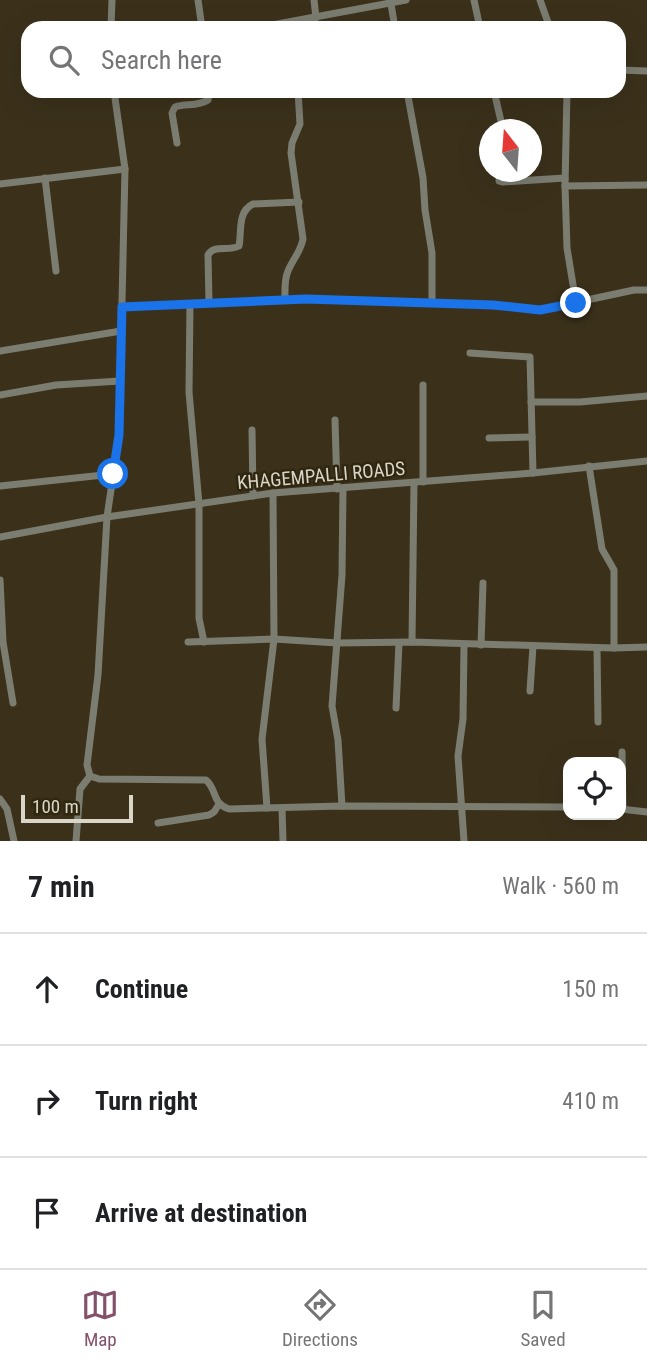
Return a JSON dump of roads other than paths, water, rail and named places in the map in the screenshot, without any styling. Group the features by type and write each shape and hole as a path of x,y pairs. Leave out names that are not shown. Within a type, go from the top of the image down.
{"street":[{"path":"111,21 112,0"},
{"path":"198,0 201,21"},
{"path":"314,0 316,18"},
{"path":"306,21 406,0"},
{"path":"474,0 478,21"},
{"path":"540,0 548,21"},
{"path":"391,4 395,21"},
{"path":"626,70 647,71"},
{"path":"90,776 87,765 98,675 107,517 119,435 125,169 115,98"},
{"path":"177,143 174,107 201,104 208,98"},
{"path":"285,300 286,279 303,239 291,153 292,142 300,124 298,98"},
{"path":"408,98 423,178 432,253 432,303"},
{"path":"496,98 500,119"},
{"path":"567,98 567,248 576,303"},
{"path":"0,184 125,169"},
{"path":"45,178 56,271"},
{"path":"542,182 647,185"},
{"path":"209,303 208,255 216,248 233,249 239,246 246,207 253,204 299,202"},
{"path":"122,307 285,300 493,305 540,310 634,290 647,290"},
{"path":"190,304 189,393 198,504 199,618 204,642"},
{"path":"0,351 121,331"},
{"path":"470,353 530,357 533,473"},
{"path":"0,395 56,385 120,381"},
{"path":"423,385 423,482"},
{"path":"531,402 580,402 647,396"},
{"path":"335,420 344,543 332,712 338,740 342,806"},
{"path":"251,430 253,496"},
{"path":"489,438 532,438"},
{"name":"KHAGEMPALLI ROADS","path":"0,537 107,517 272,493 533,473 647,461"},
{"path":"589,466 601,549 614,570 614,648"},
{"path":"0,486 113,474"},
{"path":"411,642 414,482"},
{"path":"267,808 262,739 274,639 272,493"},
{"path":"0,580 3,642 13,703"},
{"path":"481,645 483,583"},
{"path":"188,642 274,639 337,643 411,642 597,648 647,646"},
{"path":"396,708 399,643"},
{"path":"464,645 463,719 458,756 464,841"},
{"path":"530,691 533,646"},
{"path":"597,648 598,722"},
{"path":"622,752 622,757"},
{"path":"90,776 99,779 206,779 219,804 229,809 342,806 563,807"},
{"path":"76,841 80,789 90,776"},
{"path":"0,799 6,809 14,841"},
{"path":"158,823 209,815 219,804"},
{"path":"282,808 283,841"},
{"path":"626,809 647,812"}]}
